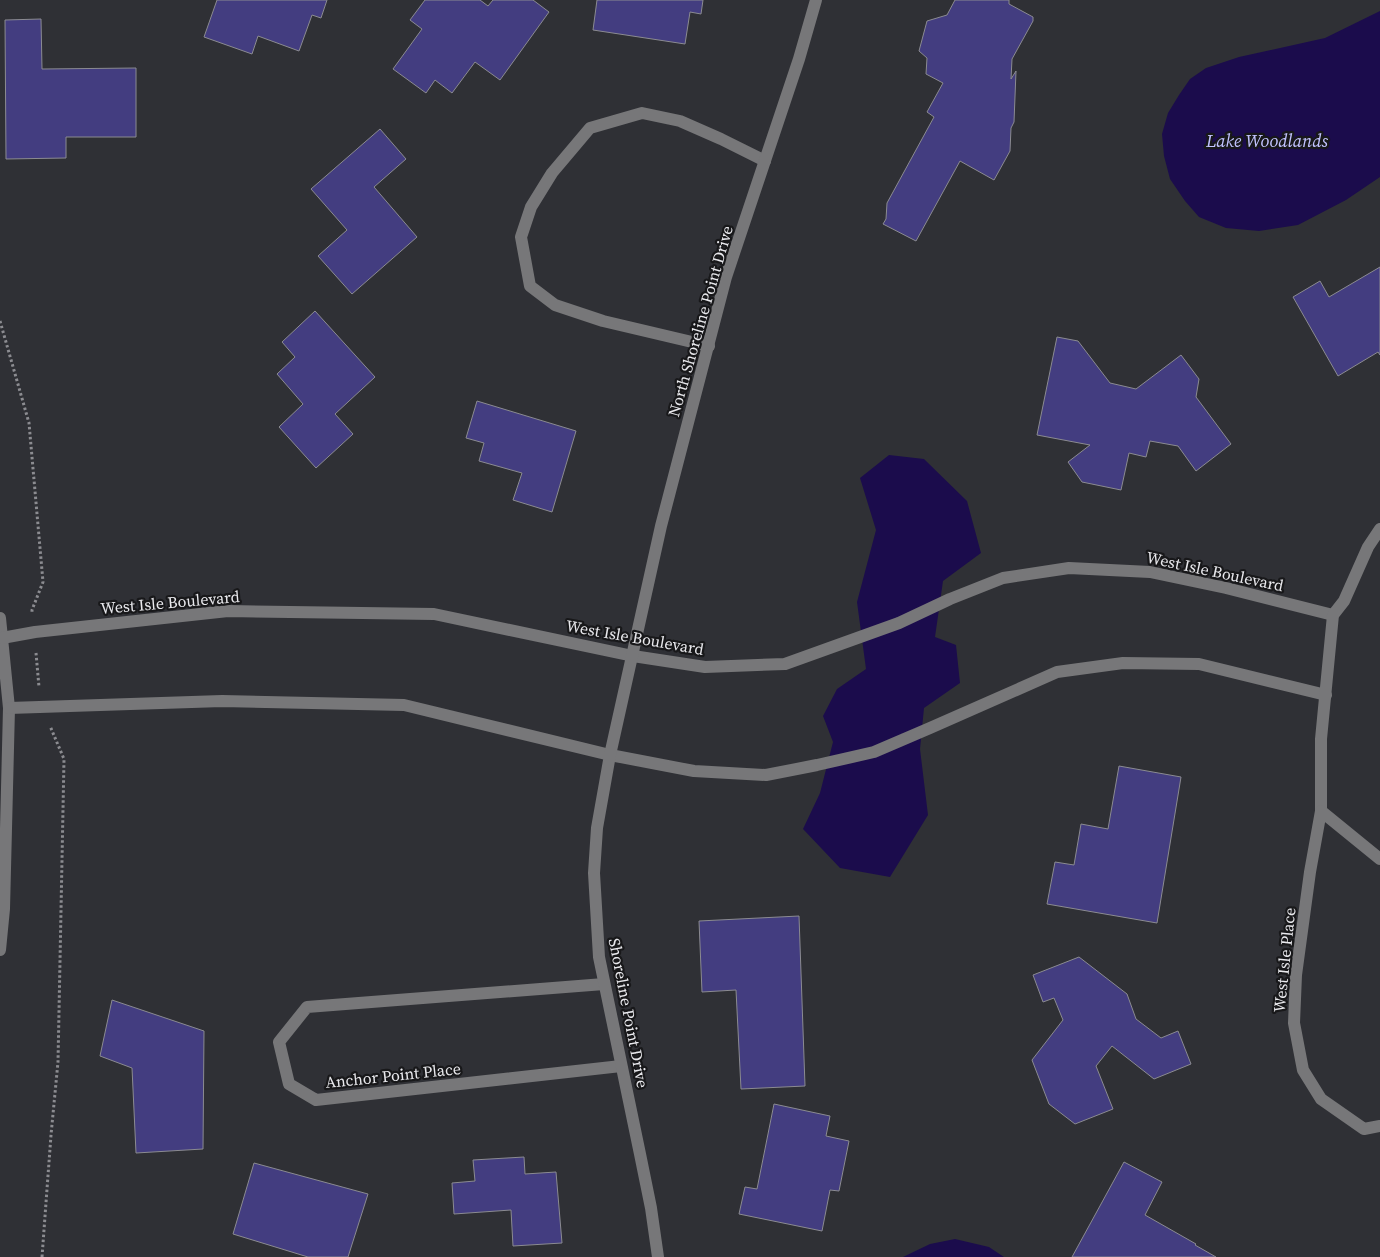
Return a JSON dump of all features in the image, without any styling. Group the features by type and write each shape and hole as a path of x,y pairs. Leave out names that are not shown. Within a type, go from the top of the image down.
{"street":[{"name":"North Shoreline Point Drive","path":"633,656 661,526 726,277 799,59 816,0"},
{"path":"709,346 603,320 555,304 530,286 521,237 531,207 552,173 590,128 642,113 680,121 765,161"},
{"name":"West Isle Place","path":"1380,529 1368,547 1344,601 1334,615 1321,739 1321,811 1309,879 1296,974 1294,1023 1304,1070 1321,1100 1364,1129 1380,1126"},
{"name":"West Isle Boulevard","path":"2,638 35,632 228,611 434,614 633,656 705,666 785,664 900,623 950,599 1002,578 1069,568 1150,572 1226,588 1334,615"},
{"path":"0,618 10,708 4,909 0,950"},
{"name":"Shoreline Point Drive","path":"633,656 610,755 597,828 594,873 599,957 644,1172 658,1257"},
{"path":"10,708 222,701 404,705 610,755 694,770 766,775 874,752 1057,672 1123,663 1200,664 1326,695"},
{"path":"1321,811 1380,859"},
{"name":"Anchor Point Place","path":"604,984 307,1007 279,1042 289,1084 316,1100 621,1066"}],"path":[{"path":"0,321 29,423 43,582 32,610 41,707 64,759 58,1062 42,1257"}],"water":[{"name":"Lake Woodlands","path":"1380,11 1380,177 1346,200 1298,225 1259,231 1226,228 1199,217 1170,179 1164,156 1162,134 1168,113 1190,79 1206,68 1239,57 1325,38"},
{"path":"889,455 924,459 967,501 981,553 943,581 935,637 956,645 960,683 924,708 920,749 928,815 890,877 840,868 803,829 820,793 833,742 823,716 837,689 866,669 857,602 876,530 860,478"},
{"path":"955,1239 989,1247 1004,1257 903,1257 930,1244"}],"building":[{"path":"217,0 327,0 321,18 312,15 299,51 258,36 252,54 204,37"},
{"path":"425,0 480,0 488,6 493,0 533,0 549,12 500,80 475,62 452,93 435,80 426,93 393,69 422,29 410,20"},
{"path":"597,0 703,0 701,14 690,12 685,44 593,30"},
{"path":"955,0 1009,0 1009,4 1033,17 1033,21 1012,59 1011,79 1016,71 1014,122 1011,128 1010,151 994,180 960,161 916,241 883,224 886,219 887,203 934,117 927,112 943,83 926,74 927,58 919,51 927,21 947,15"},
{"path":"41,19 42,69 136,68 136,137 66,137 66,158 6,159 5,20"},
{"path":"380,129 406,159 374,187 417,237 352,294 318,256 347,230 311,189"},
{"path":"1380,267 1380,355 1378,352 1338,376 1293,297 1320,281 1329,297"},
{"path":"315,311 375,377 335,414 353,434 316,468 279,427 303,404 277,374 295,357 282,342"},
{"path":"1057,337 1078,341 1110,383 1136,389 1181,355 1199,379 1196,397 1231,444 1196,471 1178,446 1150,441 1146,457 1129,453 1121,490 1082,482 1068,462 1090,445 1037,435"},
{"path":"477,401 576,431 552,512 513,500 522,473 479,461 484,443 466,438"},
{"path":"1119,766 1181,777 1157,923 1047,904 1055,862 1074,865 1081,824 1108,829"},
{"path":"799,916 805,1086 741,1089 736,990 702,992 699,921"},
{"path":"1079,957 1127,994 1136,1019 1161,1038 1178,1031 1191,1064 1154,1079 1112,1046 1096,1066 1113,1109 1075,1124 1049,1104 1032,1060 1063,1020 1054,998 1043,1002 1033,975"},
{"path":"112,1000 204,1031 203,1149 136,1153 132,1068 100,1056"},
{"path":"774,1104 830,1116 826,1136 849,1141 839,1191 830,1190 822,1231 739,1214 745,1187 757,1189"},
{"path":"524,1157 525,1174 556,1172 562,1243 513,1246 511,1210 454,1214 452,1183 475,1181 473,1160"},
{"path":"1124,1162 1162,1182 1145,1215 1216,1257 1072,1257"},
{"path":"254,1163 368,1194 348,1257 308,1257 233,1234"}]}
